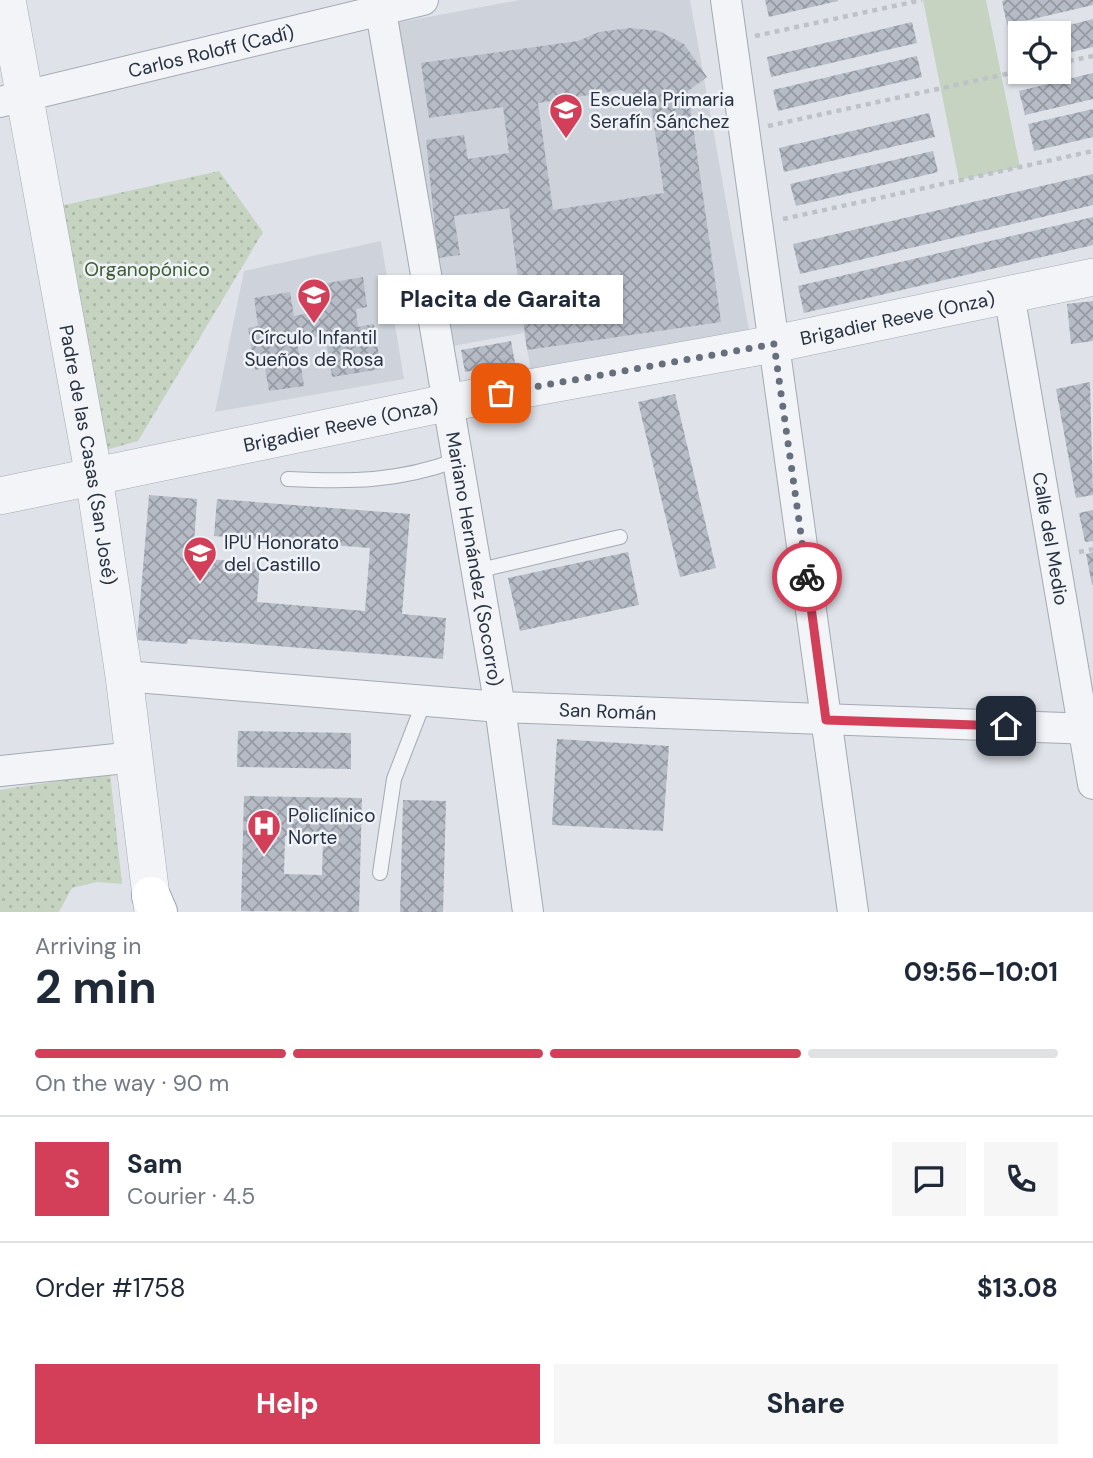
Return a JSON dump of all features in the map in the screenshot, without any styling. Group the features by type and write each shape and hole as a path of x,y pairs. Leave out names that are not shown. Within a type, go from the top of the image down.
{"street":[{"name":"Padre de las Casas (San José)","path":"7,0 12,99 94,477 135,757 152,908"},
{"name":"Carlos Roloff (Cadí)","path":"12,99 380,5 422,0"},
{"path":"726,0 853,912"},
{"name":"Mariano Hernández (Socorro)","path":"380,5 500,707 528,912"},
{"name":"Brigadier Reeve (Onza)","path":"0,496 446,403 774,344 1093,277"},
{"name":"Calle del Medio","path":"1009,294 1088,729 1093,784"},
{"name":"San Román","path":"124,676 500,707 1088,729"},
{"path":"0,771 135,757"}],"lane":[{"path":"288,479 359,482 421,474 457,460"},
{"path":"476,571 620,537"},
{"path":"380,873 394,779 425,699"}],"path":[{"path":"732,41 922,0"},
{"path":"1071,61 1093,56"},
{"path":"744,131 1008,74"},
{"path":"757,224 1093,151"}],"shaded area":[{"name":"Escuela Primaria Serafín Sánchez","path":"520,0 690,0 749,330 531,370 524,333 453,346 396,23"},
{"name":"Círculo Infantil Sueños de Rosa","path":"381,241 404,379 215,412 244,271"}],"green space":[{"path":"923,0 986,0 1020,167 959,180"},
{"name":"Organopónico","path":"219,171 263,232 138,441 102,451 51,208"},
{"path":"110,773 122,884 97,882 72,888 59,912 0,912 0,790"}],"building":[{"path":"765,0 838,0 838,1 769,17"},
{"path":"1093,0 1093,5 1024,21 1008,21 1007,25 1002,1"},
{"path":"1093,19 1093,47 1071,52 1071,25"},
{"path":"912,22 917,43 771,77 767,57"},
{"path":"630,28 659,31 684,44 707,77 688,91 721,322 527,350 509,208 454,216 460,255 438,258 426,140 464,135 468,159 509,153 503,107 429,118 421,63 578,41 599,32","holes":["621,90 651,105 664,193 553,210 538,103"]},
{"path":"917,56 922,77 778,111 773,90"},
{"path":"1093,73 1093,99 1025,115 1019,91 1048,84 1071,84 1071,78"},
{"path":"1093,109 1093,137 1034,151 1028,124"},
{"path":"929,113 935,137 784,172 779,148"},
{"path":"933,151 938,172 796,206 790,184"},
{"path":"1093,174 1093,205 800,274 793,244"},
{"path":"1093,217 1093,245 804,313 798,286"},
{"path":"363,277 367,307 356,309 358,327 374,324 381,369 332,377 325,335 297,340 304,386 269,391 265,368 255,370 248,328 258,326 254,298 290,292 294,316 320,311 316,285"},
{"path":"1093,301 1093,341 1071,344 1067,304"},
{"path":"511,341 515,363 465,372 461,350"},
{"path":"1090,382 1093,495 1076,498 1056,389"},
{"path":"675,394 716,568 680,577 638,402"},
{"name":"IPU Honorato del Castillo","path":"149,495 197,499 193,558 260,563 257,602 365,611 370,548 214,536 217,499 410,514 402,614 446,618 443,659 188,639 187,644 137,640"},
{"path":"1093,510 1093,541 1085,542 1079,513"},
{"path":"628,552 639,605 520,631 508,578"},
{"path":"1093,552 1093,585 1092,585 1086,554"},
{"path":"238,731 351,733 351,769 237,767"},
{"path":"557,739 669,746 663,831 552,825"},
{"name":"Policlínico Norte","path":"244,796 362,798 359,912 241,911","holes":["285,836 323,837 322,875 284,874"]},
{"path":"403,800 446,801 443,912 400,912"}],"way so far":[{"path":"501,393 774,344 807,577"}],"place":[{"name":"Escuela Primaria Serafín Sánchez","path":"566,140"},
{"name":"Círculo Infantil Sueños de Rosa","path":"314,325"},
{"name":"Placita de Garaita","path":"501,393"},
{"name":"IPU Honorato del Castillo","path":"200,583"},
{"name":"Policlínico Norte","path":"264,856"}],"route":[{"path":"807,577 826,720 1006,726"}]}
